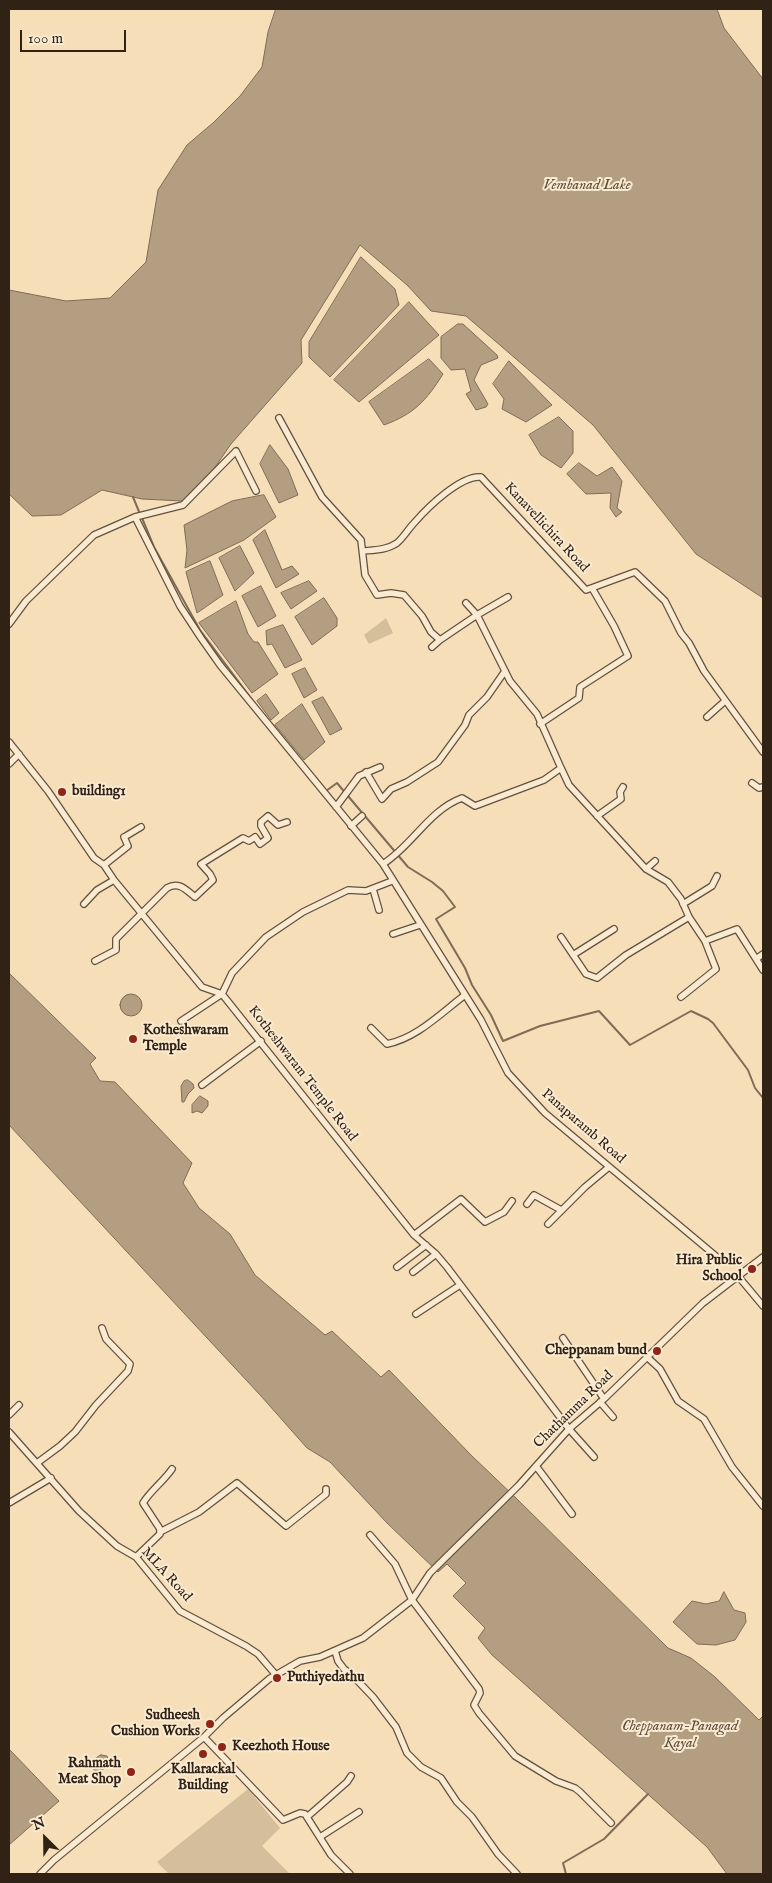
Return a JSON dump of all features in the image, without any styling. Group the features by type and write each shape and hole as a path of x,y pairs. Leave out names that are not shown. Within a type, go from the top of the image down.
{"street":[{"path":"279,418 322,496 361,540 365,574 377,595 391,593 404,595 422,616 431,632 440,640"},
{"path":"9,624 26,601 94,535 135,517 183,505 236,451 256,491"},
{"name":"Kanavellichira Road","path":"363,551 380,550 396,543 416,521 451,489 474,476 481,477 586,590 635,572 665,601 681,633 725,701 763,752"},
{"name":"Panaparamb Road","path":"135,517 180,606 220,665 383,864 481,1020 508,1073 545,1113 717,1257"},
{"path":"540,724 579,698 580,687 628,656 614,626 592,588"},
{"path":"432,647 477,615 508,597"},
{"path":"466,603 477,615 510,681 537,714 569,785 646,869 668,882 681,899 689,917 705,942 716,969 681,997"},
{"path":"366,772 382,799 391,790 438,762 465,725 469,715 488,697 505,671"},
{"path":"707,717 725,701"},
{"name":"Kotheshwaram Temple Road","path":"9,742 48,791 94,858 104,865 114,880 202,987 222,994 414,1235 436,1254 569,1429 594,1457"},
{"path":"9,764 19,754"},
{"path":"336,807 359,776 380,767"},
{"path":"383,864 398,855 440,810 452,801 462,798 476,806 544,780 561,768"},
{"path":"752,783 759,788 763,787"},
{"path":"597,816 621,799 620,792 623,787"},
{"path":"96,961 116,950 116,939 161,893 173,884 178,884 195,897 213,880 201,864 243,838 249,841 255,837 260,844 268,838 260,822 268,816 278,825 287,822"},
{"path":"351,826 362,816"},
{"path":"104,865 128,846 124,837 141,827"},
{"path":"646,869 654,861"},
{"path":"683,904 712,886 717,876"},
{"path":"84,904 97,890 114,880"},
{"path":"181,1021 222,994 232,973 266,937 302,912 348,890 366,891 392,881"},
{"path":"374,889 379,910"},
{"path":"561,938 586,974 597,978 626,955 689,917"},
{"path":"393,934 420,925"},
{"path":"573,955 614,929"},
{"path":"705,942 737,929 763,970"},
{"path":"756,959 763,954"},
{"path":"371,1028 387,1044 398,1042 412,1036 465,995"},
{"path":"202,1085 261,1041"},
{"path":"548,1224 585,1186 609,1167"},
{"path":"526,1204 534,1195 561,1210"},
{"path":"414,1235 461,1199 485,1222 504,1212 512,1201"},
{"path":"397,1267 426,1245"},
{"path":"413,1272 436,1254"},
{"name":"Chathamma Road","path":"40,1874 54,1860 204,1738 223,1718 269,1679 300,1661 320,1657 363,1638 412,1600 430,1573 519,1485 569,1429 602,1401 703,1303 763,1257"},
{"path":"738,1276 763,1306"},
{"path":"416,1314 460,1285"},
{"path":"37,1463 75,1432 96,1405 128,1371 130,1364 106,1339 102,1328"},
{"path":"563,1338 613,1417"},
{"path":"647,1357 660,1369 678,1401 704,1419 732,1467 763,1506"},
{"path":"9,1415 19,1405"},
{"name":"MLA Road","path":"9,1432 79,1511 117,1546 136,1557 180,1611 246,1646 258,1654 276,1675"},
{"path":"536,1466 572,1514"},
{"path":"160,1532 160,1528 144,1504 150,1493 162,1483 172,1469"},
{"path":"9,1503 51,1478"},
{"path":"136,1557 160,1532 199,1512 237,1483 286,1526 326,1494 326,1489"},
{"path":"370,1535 395,1564 412,1600 479,1689 480,1693 474,1704 479,1713 515,1756 556,1781 575,1788 611,1823"},
{"path":"334,1651 344,1669 373,1698 396,1727 407,1754 421,1767 441,1778 457,1802 472,1816 498,1854 517,1874"},
{"path":"204,1738 283,1820 300,1813 305,1814 330,1855 350,1874"},
{"path":"308,1817 351,1776"},
{"path":"320,1837 359,1812"}],"shaded area":[{"path":"386,618 393,633 369,644 364,635"},
{"path":"248,1789 280,1828 262,1846 290,1874 169,1874 157,1862"}],"water":[{"name":"Vembanad Lake","path":"276,9 717,9 724,28 763,79 763,598 696,554 593,425 466,316 431,311 407,285 360,245 301,340 302,363 231,444 211,473 182,501 142,499 102,490 61,515 32,516 9,494 9,290 66,301 110,298 146,262 158,190 187,145 240,96 262,67 268,32"},
{"path":"361,257 395,289 399,305 330,377 309,357 309,342"},
{"path":"409,302 439,335 359,402 334,380"},
{"path":"458,324 463,324 498,358 481,365 474,380 488,404 486,407 476,410 466,394 471,391 465,369 451,370 441,358 441,337"},
{"path":"429,359 443,374 437,383 418,406 384,425 369,402"},
{"path":"509,361 552,405 526,422 502,409 504,399 493,384"},
{"path":"559,417 573,431 573,453 561,468 541,455 529,435"},
{"path":"270,445 288,469 298,495 279,503 260,464"},
{"path":"579,463 597,476 612,467 622,481 617,508 622,512 616,517 610,508 611,493 586,494 567,474"},
{"path":"264,495 276,517 244,540 185,568 187,550 184,525 232,501"},
{"path":"265,530 282,570 292,566 299,574 276,588 253,540"},
{"path":"240,546 254,573 235,591 219,558"},
{"path":"210,561 223,595 197,613 186,572"},
{"path":"309,581 317,591 291,609 281,593"},
{"path":"261,586 276,616 258,627 242,596"},
{"path":"324,598 337,618 337,626 312,645 295,617"},
{"path":"236,601 248,634 254,642 258,642 278,674 252,693 199,623"},
{"path":"283,625 302,660 285,668 272,644 267,645 266,631"},
{"path":"305,668 317,690 304,698 292,674"},
{"path":"266,694 279,713 271,720 257,701"},
{"path":"323,697 342,729 330,735 312,702"},
{"path":"302,704 325,742 304,760 275,725"},
{"name":"Cheppanam-Panagad Kayal","path":"9,973 96,1058 90,1064 100,1081 115,1082 192,1163 183,1183 199,1208 230,1234 255,1275 325,1335 332,1331 381,1377 389,1370 471,1455 668,1648 691,1658 715,1677 759,1720 763,1716 763,1874 727,1874 707,1847 492,1655 478,1638 485,1628 453,1596 466,1583 447,1564 438,1572 387,1523 330,1462 307,1448 9,1125"},
{"path":"131,994 139,997 142,1005 139,1013 131,1016 123,1013 120,1005 123,997"},
{"path":"188,1080 193,1084 194,1088 184,1102 182,1102 181,1086 184,1081"},
{"path":"200,1096 208,1101 208,1106 202,1113 197,1111 192,1113 192,1105"},
{"path":"724,1592 734,1610 745,1613 746,1622 735,1640 716,1645 697,1644 673,1622 692,1601 706,1604 719,1601"},
{"path":"9,1749 59,1801 9,1845"},
{"path":"101,1755 107,1756 110,1766 97,1772 92,1767 93,1762"}],"waterway":[{"path":"133,497 140,514"},
{"path":"142,518 154,547 200,630 256,705"},
{"path":"325,790 337,783 408,867 443,891 455,907 436,919 465,968 472,985 491,1015 503,1041 540,1026 599,1011 630,1045 691,1011 713,1023 748,1070 755,1088 763,1098"},
{"path":"566,1874 563,1863 604,1839 648,1794"}],"place":[{"name":"building1","path":"62,792"},
{"name":"Kotheshwaram Temple","path":"133,1039"},
{"name":"Hira Public School","path":"752,1269"},
{"name":"Cheppanam bund","path":"657,1351"},
{"name":"Puthiyedathu","path":"277,1678"},
{"name":"Sudheesh Cushion Works","path":"210,1724"},
{"name":"Keezhoth House","path":"222,1747"},
{"name":"Kallarackal Building","path":"203,1754"},
{"name":"Rahmath Meat Shop","path":"131,1772"}]}
